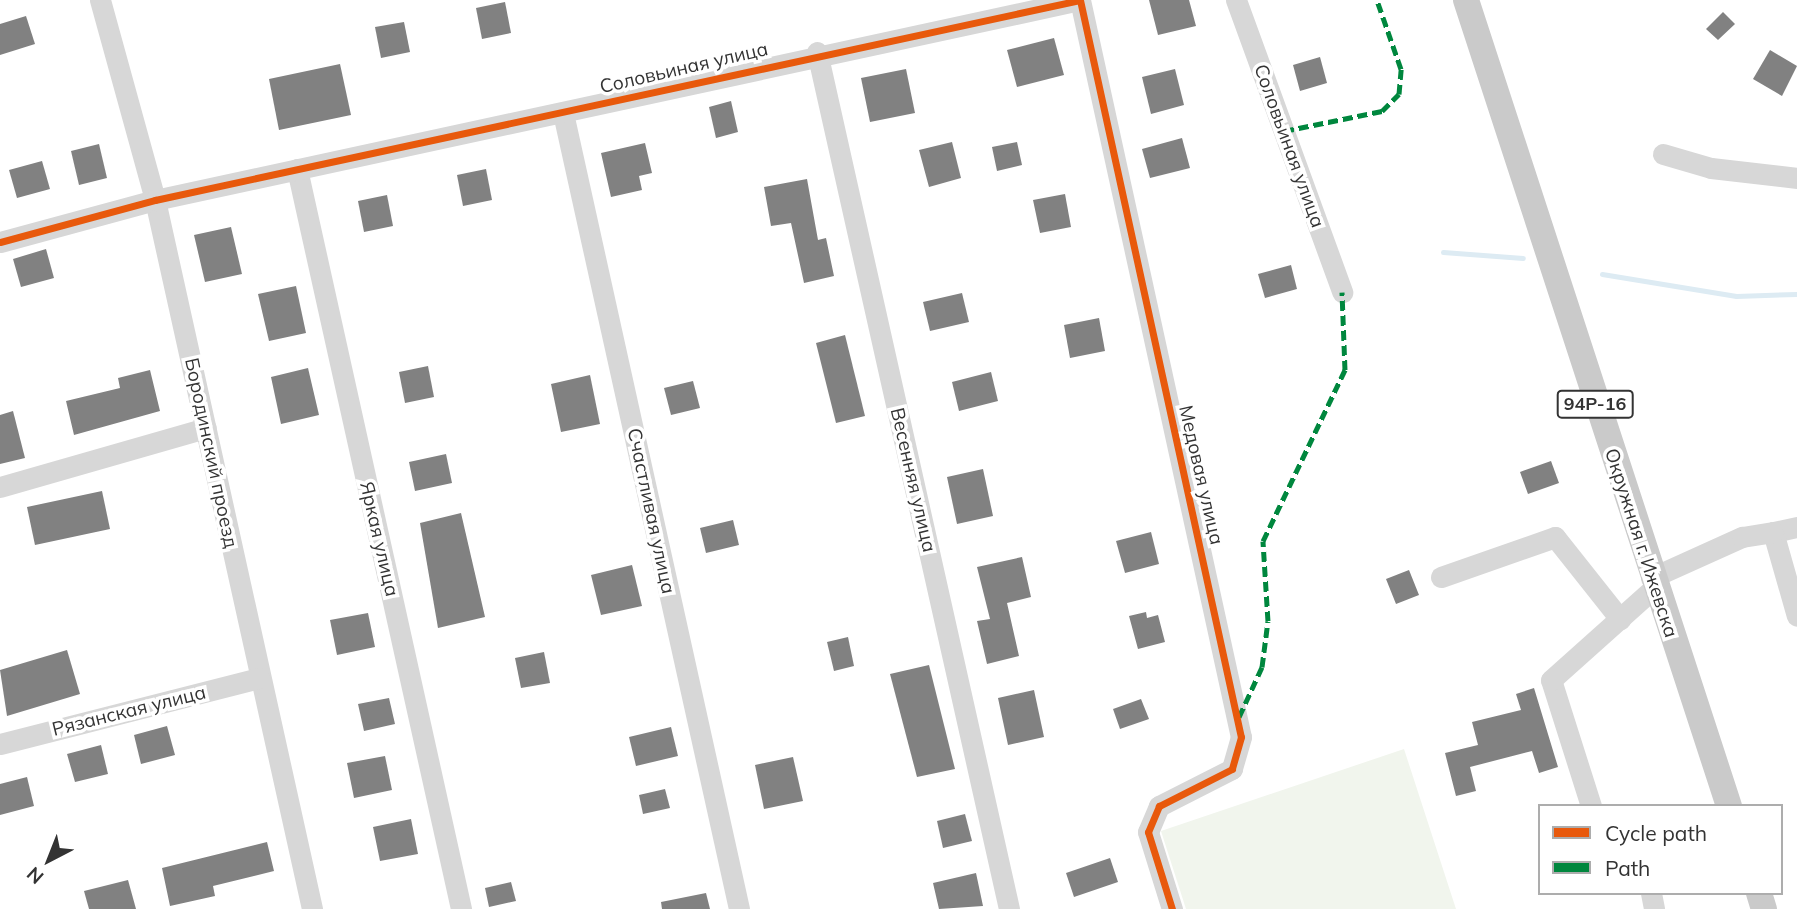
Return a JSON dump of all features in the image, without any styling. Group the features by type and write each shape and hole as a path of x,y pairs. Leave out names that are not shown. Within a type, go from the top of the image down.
{"main road":[{"name":"Окружная г. Ижевска","path":"1466,0 1653,583 1728,804"}],"street":[{"name":"Бородинский проезд","path":"100,0 155,200 258,678 312,909"},
{"name":"Соловьиная улица","path":"0,243 155,200 563,113 817,52 1080,0"},
{"name":"Медовая улица","path":"1080,0 1241,737 1233,769 1158,806 1148,832 1172,909"},
{"name":"Соловьиная улица","path":"1236,0 1342,292"},
{"name":"Весенняя улица","path":"817,52 1009,909"},
{"name":"Счастливая улица","path":"563,113 739,909"},
{"path":"1663,154 1711,168 1797,178"},
{"name":"Яркая улица","path":"297,169 461,909"},
{"path":"0,488 206,428"},
{"path":"1590,804 1550,680 1620,619 1653,583 1742,537 1797,527"},
{"path":"1773,532 1797,617"},
{"path":"1441,577 1555,537 1620,619"},
{"name":"Рязанская улица","path":"0,744 258,678"}],"shaded area":[{"path":"1404,749 1456,909 1186,909 1161,831"}],"building":[{"path":"1149,0 1189,0 1196,26 1158,35"},
{"path":"505,2 511,33 482,39 476,8"},
{"path":"1723,12 1735,24 1718,40 1706,29"},
{"path":"26,16 35,44 0,55 0,24"},
{"path":"404,22 410,52 381,58 375,27"},
{"path":"1054,38 1064,75 1017,87 1007,50"},
{"path":"1770,50 1797,66 1782,96 1753,79"},
{"path":"1320,57 1327,83 1300,91 1293,65"},
{"path":"340,64 351,115 279,130 269,79"},
{"path":"906,69 915,113 870,122 861,78"},
{"path":"1175,69 1184,105 1151,114 1142,77"},
{"path":"731,101 738,132 716,138 709,107"},
{"path":"1182,138 1190,168 1150,178 1142,149"},
{"path":"952,142 961,178 929,187 919,150"},
{"path":"1017,142 1022,165 997,171 992,147"},
{"path":"645,143 652,173 639,176 642,190 611,197 601,153"},
{"path":"99,144 107,178 79,185 71,151"},
{"path":"42,161 50,189 17,198 9,170"},
{"path":"486,169 492,200 463,206 457,175"},
{"path":"807,179 818,240 826,238 834,276 804,283 791,223 771,226 764,187"},
{"path":"1065,194 1071,227 1040,233 1033,200"},
{"path":"387,195 393,226 364,232 358,201"},
{"path":"231,227 242,274 205,282 194,235"},
{"path":"46,249 54,278 21,287 13,259"},
{"path":"1291,265 1297,289 1265,298 1258,274"},
{"path":"296,286 306,333 269,341 258,294"},
{"path":"962,293 969,322 930,331 923,302"},
{"path":"1099,318 1105,351 1070,358 1064,325"},
{"path":"845,335 865,416 836,423 816,343"},
{"path":"428,366 434,397 405,403 399,372"},
{"path":"308,368 319,415 281,424 271,377"},
{"path":"150,370 160,411 74,435 66,401 120,388 118,378"},
{"path":"991,372 998,401 959,411 952,382"},
{"path":"590,375 600,424 561,432 551,384"},
{"path":"693,381 700,408 671,415 664,388"},
{"path":"13,411 25,458 0,464 0,415"},
{"path":"446,454 452,483 415,491 409,462"},
{"path":"1551,461 1559,483 1528,494 1520,472"},
{"path":"983,469 993,516 957,524 947,477"},
{"path":"102,491 110,529 35,545 27,507"},
{"path":"461,513 485,617 438,628 420,523"},
{"path":"733,520 739,545 706,553 700,528"},
{"path":"1151,532 1159,564 1125,573 1116,541"},
{"path":"1022,557 1031,597 1007,603 1019,656 987,664 977,621 990,619 977,567"},
{"path":"632,565 642,606 601,615 591,575"},
{"path":"1409,570 1419,595 1396,604 1386,579"},
{"path":"1146,612 1147,618 1158,615 1165,642 1138,649 1129,616"},
{"path":"368,613 375,647 337,655 330,620"},
{"path":"848,637 854,666 834,671 827,642"},
{"path":"67,650 80,694 7,716 0,670"},
{"path":"544,652 550,683 521,688 515,658"},
{"path":"929,665 955,769 917,777 890,674"},
{"path":"1534,688 1558,767 1539,773 1532,751 1470,767 1476,791 1456,796 1445,753 1478,745 1472,722 1521,710 1516,694"},
{"path":"1034,690 1044,737 1008,745 998,698"},
{"path":"389,698 395,724 364,731 358,704"},
{"path":"1141,699 1149,719 1120,729 1113,709"},
{"path":"167,726 175,755 141,764 134,735"},
{"path":"671,727 678,756 636,766 629,737"},
{"path":"101,745 108,774 75,782 67,754"},
{"path":"385,756 392,790 354,798 347,763"},
{"path":"793,757 803,801 764,809 755,765"},
{"path":"27,777 34,806 0,815 0,784"},
{"path":"665,789 670,808 643,814 639,795"},
{"path":"965,814 972,841 943,848 937,821"},
{"path":"411,819 418,854 380,861 373,827"},
{"path":"267,842 274,871 213,886 215,896 170,906 162,868"},
{"path":"1110,858 1118,882 1074,897 1066,873"},
{"path":"976,873 983,906 939,909 933,883"},
{"path":"128,880 136,909 89,909 84,891"},
{"path":"511,882 516,901 489,907 485,888"},
{"path":"706,893 710,909 662,909 661,902"}],"waterway":[{"path":"1443,252 1523,258"},
{"path":"1602,274 1736,296 1797,294"}],"marked path":[{"path":"1284,131 1382,111 1399,94 1401,69 1377,0"},
{"path":"1239,717 1262,667 1268,621 1263,541 1345,370 1342,292"}],"cycle path":[{"path":"0,242 155,200 1080,0 1241,737 1232,769 1159,806 1148,832 1172,909"}]}
